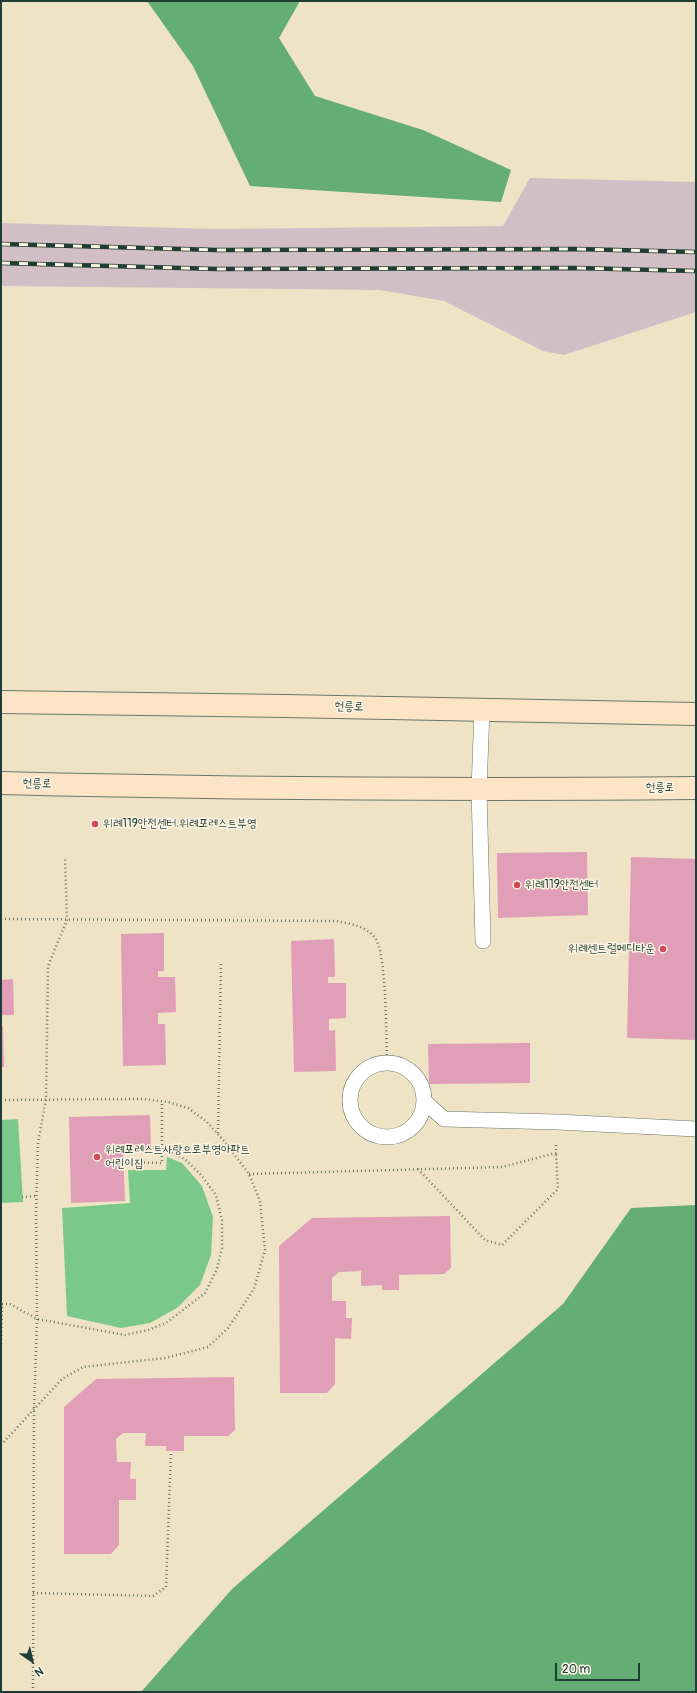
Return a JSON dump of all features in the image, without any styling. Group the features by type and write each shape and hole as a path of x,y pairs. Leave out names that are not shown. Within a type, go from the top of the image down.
{"main road":[{"name":"헌릉로","path":"1,702 696,714"},
{"name":"헌릉로","path":"1,784 479,790 696,788"}],"lane":[{"path":"482,710 479,790 483,941"},
{"path":"387,1063 399,1065 409,1070 417,1079 422,1090 424,1101 421,1113 415,1124 405,1132 394,1136 381,1137 369,1133 359,1125 349,1102 351,1090 356,1079 365,1070 375,1065 387,1063"},
{"path":"424,1101 444,1119 557,1122 696,1129"}],"path":[{"path":"33,1692 34,1409 37,1319 36,1196 38,1144 46,1099 48,966 67,920 65,858"},
{"path":"1,919 336,922 362,927 376,938 382,957 387,1063"},
{"path":"218,1133 221,960"},
{"path":"1,1100 143,1099 162,1101 188,1108 206,1121 218,1133 249,1174 260,1202 265,1250 254,1289 228,1328 208,1347 165,1358 83,1367 62,1379 1,1445"},
{"path":"124,1162 162,1163 162,1101"},
{"path":"418,1169 485,1240 502,1245 558,1189 556,1153 557,1122"},
{"path":"1,1348 2,1304 10,1304 37,1319 125,1335 148,1330 166,1323 205,1293 217,1269 222,1248 222,1220 216,1195 201,1174 185,1159 162,1148"},
{"path":"249,1174 502,1167 556,1153"},
{"path":"22,1197 36,1196"},
{"path":"34,1593 153,1596 166,1587 171,1451"}],"shaded area":[{"path":"530,178 696,182 696,312 564,355 543,351 444,301 380,290 1,286 1,223 215,229 503,226"}],"green space":[{"path":"147,1 300,1 279,38 315,96 423,130 511,170 501,202 250,186 193,66"},
{"path":"18,1119 23,1202 1,1203 1,1120"},
{"path":"167,1157 182,1163 202,1186 213,1217 211,1255 200,1285 177,1308 150,1323 121,1328 67,1316 62,1208 130,1203 128,1170 166,1170"},
{"path":"696,1205 696,1692 141,1692 232,1589 563,1304 631,1208"}],"building":[{"path":"587,852 588,915 498,918 497,853"},
{"name":"위례센트럴메디타운","path":"631,857 696,859 696,1040 627,1038"},
{"path":"164,933 164,971 158,971 158,977 175,977 176,1012 158,1013 158,1024 165,1024 166,1065 123,1066 121,934"},
{"path":"334,939 335,977 328,977 328,983 346,983 346,1018 329,1019 329,1031 335,1030 336,1071 294,1072 291,941"},
{"path":"13,979 14,1015 1,1015 1,980"},
{"path":"1,1027 3,1027 4,1067 1,1067"},
{"path":"530,1043 530,1083 429,1084 428,1044"},
{"name":"위례포레스트사랑으로부영아파트 어린이집","path":"150,1115 151,1151 123,1152 125,1201 71,1203 69,1117"},
{"path":"450,1216 451,1268 444,1274 399,1275 399,1290 382,1290 382,1285 361,1286 361,1271 339,1272 332,1278 332,1301 346,1301 346,1318 352,1318 351,1339 335,1338 335,1384 327,1393 280,1393 279,1246 312,1218"},
{"path":"234,1377 235,1430 228,1436 184,1436 184,1451 166,1451 166,1446 145,1446 146,1433 123,1433 116,1439 117,1462 131,1462 130,1479 136,1479 136,1500 119,1500 119,1545 111,1554 64,1554 64,1407 96,1379"}],"railway":[{"path":"1,244 217,250 576,249 696,252"},
{"path":"1,263 217,269 576,268 696,271"}],"place":[{"name":"위례119안전센터.위례포레스트부영","path":"95,824"},
{"name":"위례119안전센터","path":"517,885"},
{"name":"위례센트럴메디타운","path":"663,949"},
{"name":"위례포레스트사랑으로부영아파트 어린이집","path":"97,1157"}]}
